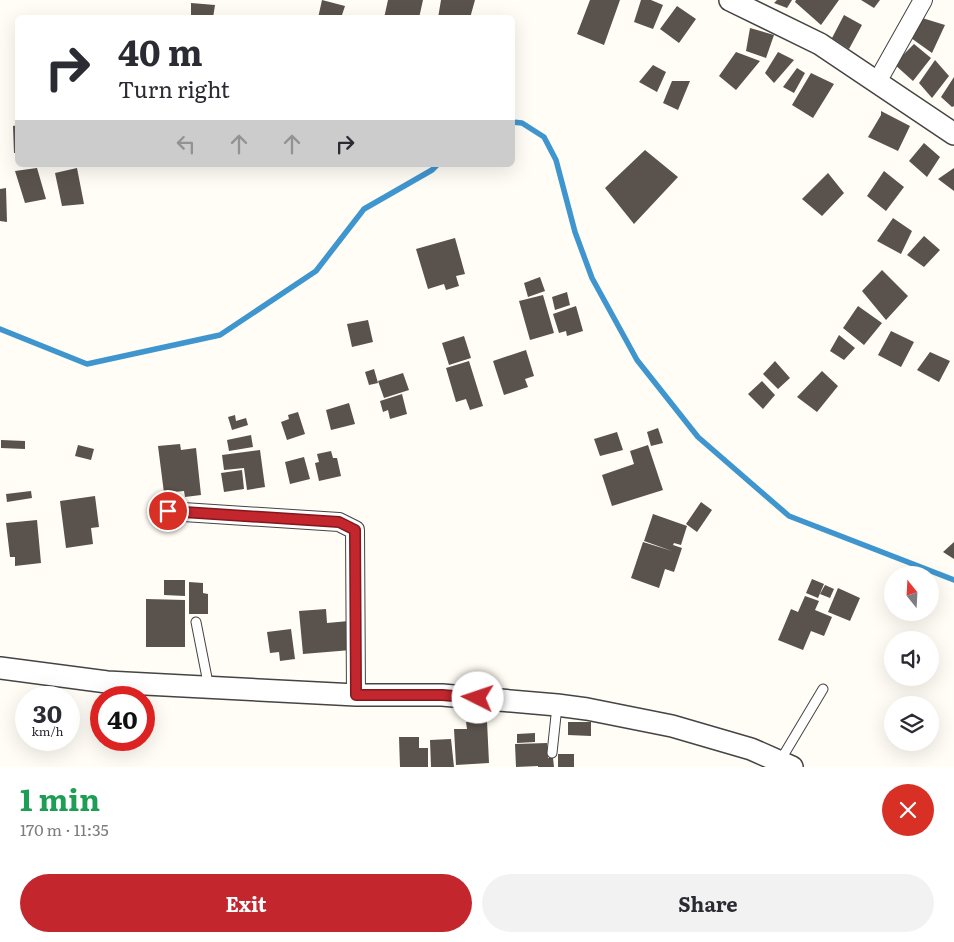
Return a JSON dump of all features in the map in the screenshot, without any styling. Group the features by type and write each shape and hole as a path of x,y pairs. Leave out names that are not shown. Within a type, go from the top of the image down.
{"street":[{"path":"730,0 820,44 954,134"},
{"path":"877,82 923,0"},
{"path":"168,511 339,522 355,530 356,695"},
{"path":"0,668 107,682 356,695 442,695 557,705 672,726 751,749 786,764"}],"lane":[{"path":"196,622 209,688"},
{"path":"786,764 823,689"},
{"path":"552,753 557,705"}],"building":[{"path":"322,0 345,6 342,15 319,15"},
{"path":"388,0 423,0 420,15 385,15"},
{"path":"441,0 475,0 471,15 438,15"},
{"path":"590,0 620,0 604,45 577,34"},
{"path":"641,0 651,0 663,5 653,29 634,22"},
{"path":"777,0 792,0 787,8 774,3"},
{"path":"796,0 839,0 821,25 795,2"},
{"path":"861,0 880,0 874,8"},
{"path":"191,3 215,5 213,15 191,15"},
{"path":"677,6 696,19 679,43 660,29"},
{"path":"844,15 862,25 849,49 832,38"},
{"path":"919,17 945,25 932,53 911,38"},
{"path":"750,28 774,35 766,58 746,51"},
{"path":"914,44 931,58 913,81 894,64"},
{"path":"736,52 760,61 736,90 719,76"},
{"path":"778,52 794,60 774,83 765,73"},
{"path":"935,60 949,76 932,98 919,83"},
{"path":"653,65 666,72 657,92 639,82"},
{"path":"797,68 805,73 794,93 783,87"},
{"path":"811,73 834,84 813,118 792,105"},
{"path":"954,77 954,106 952,107 941,97"},
{"path":"672,81 690,81 678,110 663,103"},
{"path":"881,111 910,126 898,151 868,137 881,115"},
{"path":"13,126 15,126 15,153 14,153"},
{"path":"924,143 940,157 927,177 909,161"},
{"path":"645,150 678,177 634,224 605,188"},
{"path":"37,168 46,199 25,203 15,171"},
{"path":"77,168 84,204 62,206 55,173"},
{"path":"954,168 954,191 938,179"},
{"path":"884,171 904,187 886,211 867,196"},
{"path":"828,173 844,193 822,216 802,199"},
{"path":"6,188 7,222 0,221 0,189"},
{"path":"893,218 912,231 901,254 877,241"},
{"path":"924,236 940,250 924,267 907,255"},
{"path":"455,238 465,274 456,276 459,286 446,290 444,284 428,289 416,249"},
{"path":"882,270 908,296 886,320 862,291"},
{"path":"540,277 545,291 528,297 524,283"},
{"path":"567,292 570,305 555,310 552,297"},
{"path":"543,295 554,333 530,340 519,301"},
{"path":"576,306 583,331 567,336 566,331 559,333 553,314"},
{"path":"858,306 882,323 864,345 843,328"},
{"path":"368,320 373,342 352,347 347,324"},
{"path":"891,331 914,342 901,367 878,355"},
{"path":"839,335 855,348 844,360 830,351"},
{"path":"464,336 471,358 449,365 442,343"},
{"path":"526,350 534,376 525,379 528,387 504,395 493,361"},
{"path":"930,352 950,361 939,382 917,370"},
{"path":"469,361 483,406 470,410 466,399 456,402 446,368"},
{"path":"775,361 790,378 778,389 763,374"},
{"path":"374,369 378,383 369,385 365,372"},
{"path":"822,371 838,386 817,412 797,397"},
{"path":"403,373 409,390 384,398 378,381"},
{"path":"762,381 775,395 763,409 748,394"},
{"path":"402,394 407,414 390,419 388,410 383,412 380,401"},
{"path":"349,403 355,424 331,430 326,410"},
{"path":"298,412 305,434 287,440 281,422 289,419 288,415"},
{"path":"235,415 236,421 246,418 248,425 232,430 228,417"},
{"path":"658,428 663,443 651,446 647,432"},
{"path":"617,432 623,450 600,456 594,439"},
{"path":"251,435 253,447 229,451 227,440"},
{"path":"1,440 25,441 25,449 1,448"},
{"path":"180,444 181,450 196,448 201,495 185,497 184,491 164,493 158,446"},
{"path":"78,445 94,449 91,460 75,456"},
{"path":"648,445 663,490 612,506 602,475 634,464 630,451"},
{"path":"260,450 265,487 247,490 244,468 224,470 222,455"},
{"path":"331,451 333,458 337,458 341,476 319,481 315,463 319,462 317,454"},
{"path":"304,457 310,479 290,484 285,462"},
{"path":"242,470 244,489 224,492 221,473"},
{"path":"31,491 32,498 7,502 6,494"},
{"path":"95,496 99,527 91,528 93,544 66,548 60,501"},
{"path":"701,502 712,510 697,532 686,524"},
{"path":"653,514 687,526 681,545 674,543 673,545 682,548 674,572 665,569 659,588 631,578 643,542 672,551 644,541"},
{"path":"37,520 41,563 15,566 15,557 10,557 6,523"},
{"path":"954,542 954,559 943,552"},
{"path":"812,579 824,584 818,598 806,593"},
{"path":"164,580 185,580 185,596 164,595"},
{"path":"189,582 203,583 203,593 208,594 208,614 189,614"},
{"path":"825,585 834,589 830,598 820,594"},
{"path":"838,588 860,598 850,621 828,612"},
{"path":"805,596 819,601 815,610 832,617 824,636 811,631 803,650 778,640 791,609 798,612"},
{"path":"146,599 185,600 185,647 146,647"},
{"path":"326,609 327,623 349,621 351,650 303,654 299,611"},
{"path":"291,629 295,659 280,661 279,652 270,653 267,632"},
{"path":"487,721 489,763 456,765 454,729 467,729 466,722"},
{"path":"568,722 591,722 591,736 568,735"},
{"path":"535,733 535,742 517,743 517,734"},
{"path":"399,737 419,737 419,748 428,748 428,767 400,767"},
{"path":"451,739 454,767 431,767 430,740"},
{"path":"547,743 548,758 553,758 554,767 516,767 515,744"},
{"path":"558,754 574,754 574,767 558,767"}],"waterway":[{"path":"515,122 522,123 544,137 556,160 575,232 592,278 637,360 698,437 789,516 954,580"},
{"path":"0,329 87,364 220,335 316,271 364,209 435,167"}],"route":[{"path":"168,511 339,522 355,530 356,695 442,695 478,698"}]}
